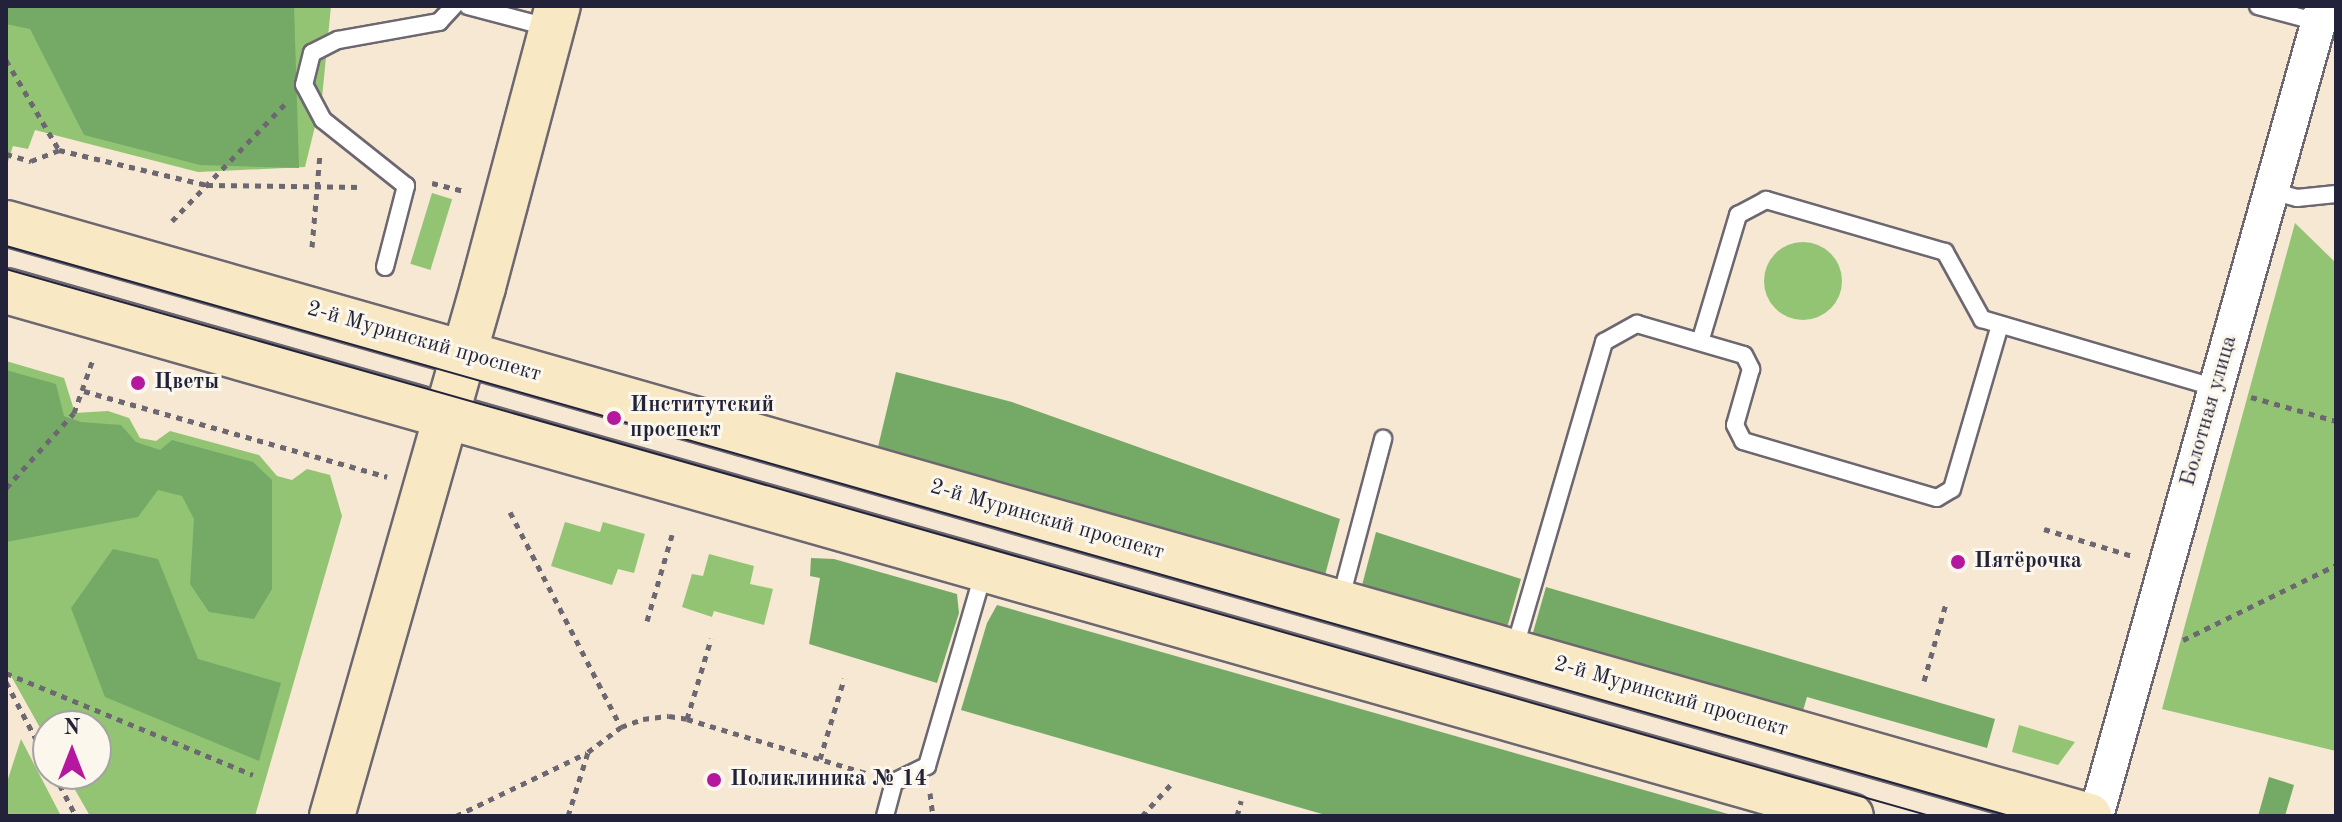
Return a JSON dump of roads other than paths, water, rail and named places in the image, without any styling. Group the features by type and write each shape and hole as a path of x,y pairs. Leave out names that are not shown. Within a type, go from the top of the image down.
{"main road":[{"path":"332,816 464,353 555,17"},
{"name":"2-й Муринский проспект","path":"6,223 2089,816"},
{"path":"6,291 1851,816"}],"street":[{"name":"Болотная улица","path":"2096,816 2320,14"}],"lane":[{"path":"385,267 406,186 323,120 304,85 312,53 338,40 439,22 454,6"},
{"path":"468,6 555,17"},
{"path":"2258,6 2320,14"},
{"path":"2271,191 2297,198 2336,194"},
{"path":"1700,342 1738,215 1766,200 1945,252 1982,319 2216,388"},
{"path":"1513,652 1604,342 1637,324 1744,355 1751,369 1735,425 1743,441 1937,498 1952,489 2000,325"},
{"path":"1340,603 1383,439"},
{"path":"885,816 894,782 927,766 985,570"}],"tram line":[{"path":"6,246 2009,816"},
{"path":"6,269 1930,816"}],"place":[{"name":"Цветы","path":"138,383"},
{"name":"Институтский проспект","path":"614,418"},
{"name":"Пятёрочка","path":"1958,562"},
{"name":"Поликлиника № 14","path":"714,780"}]}
